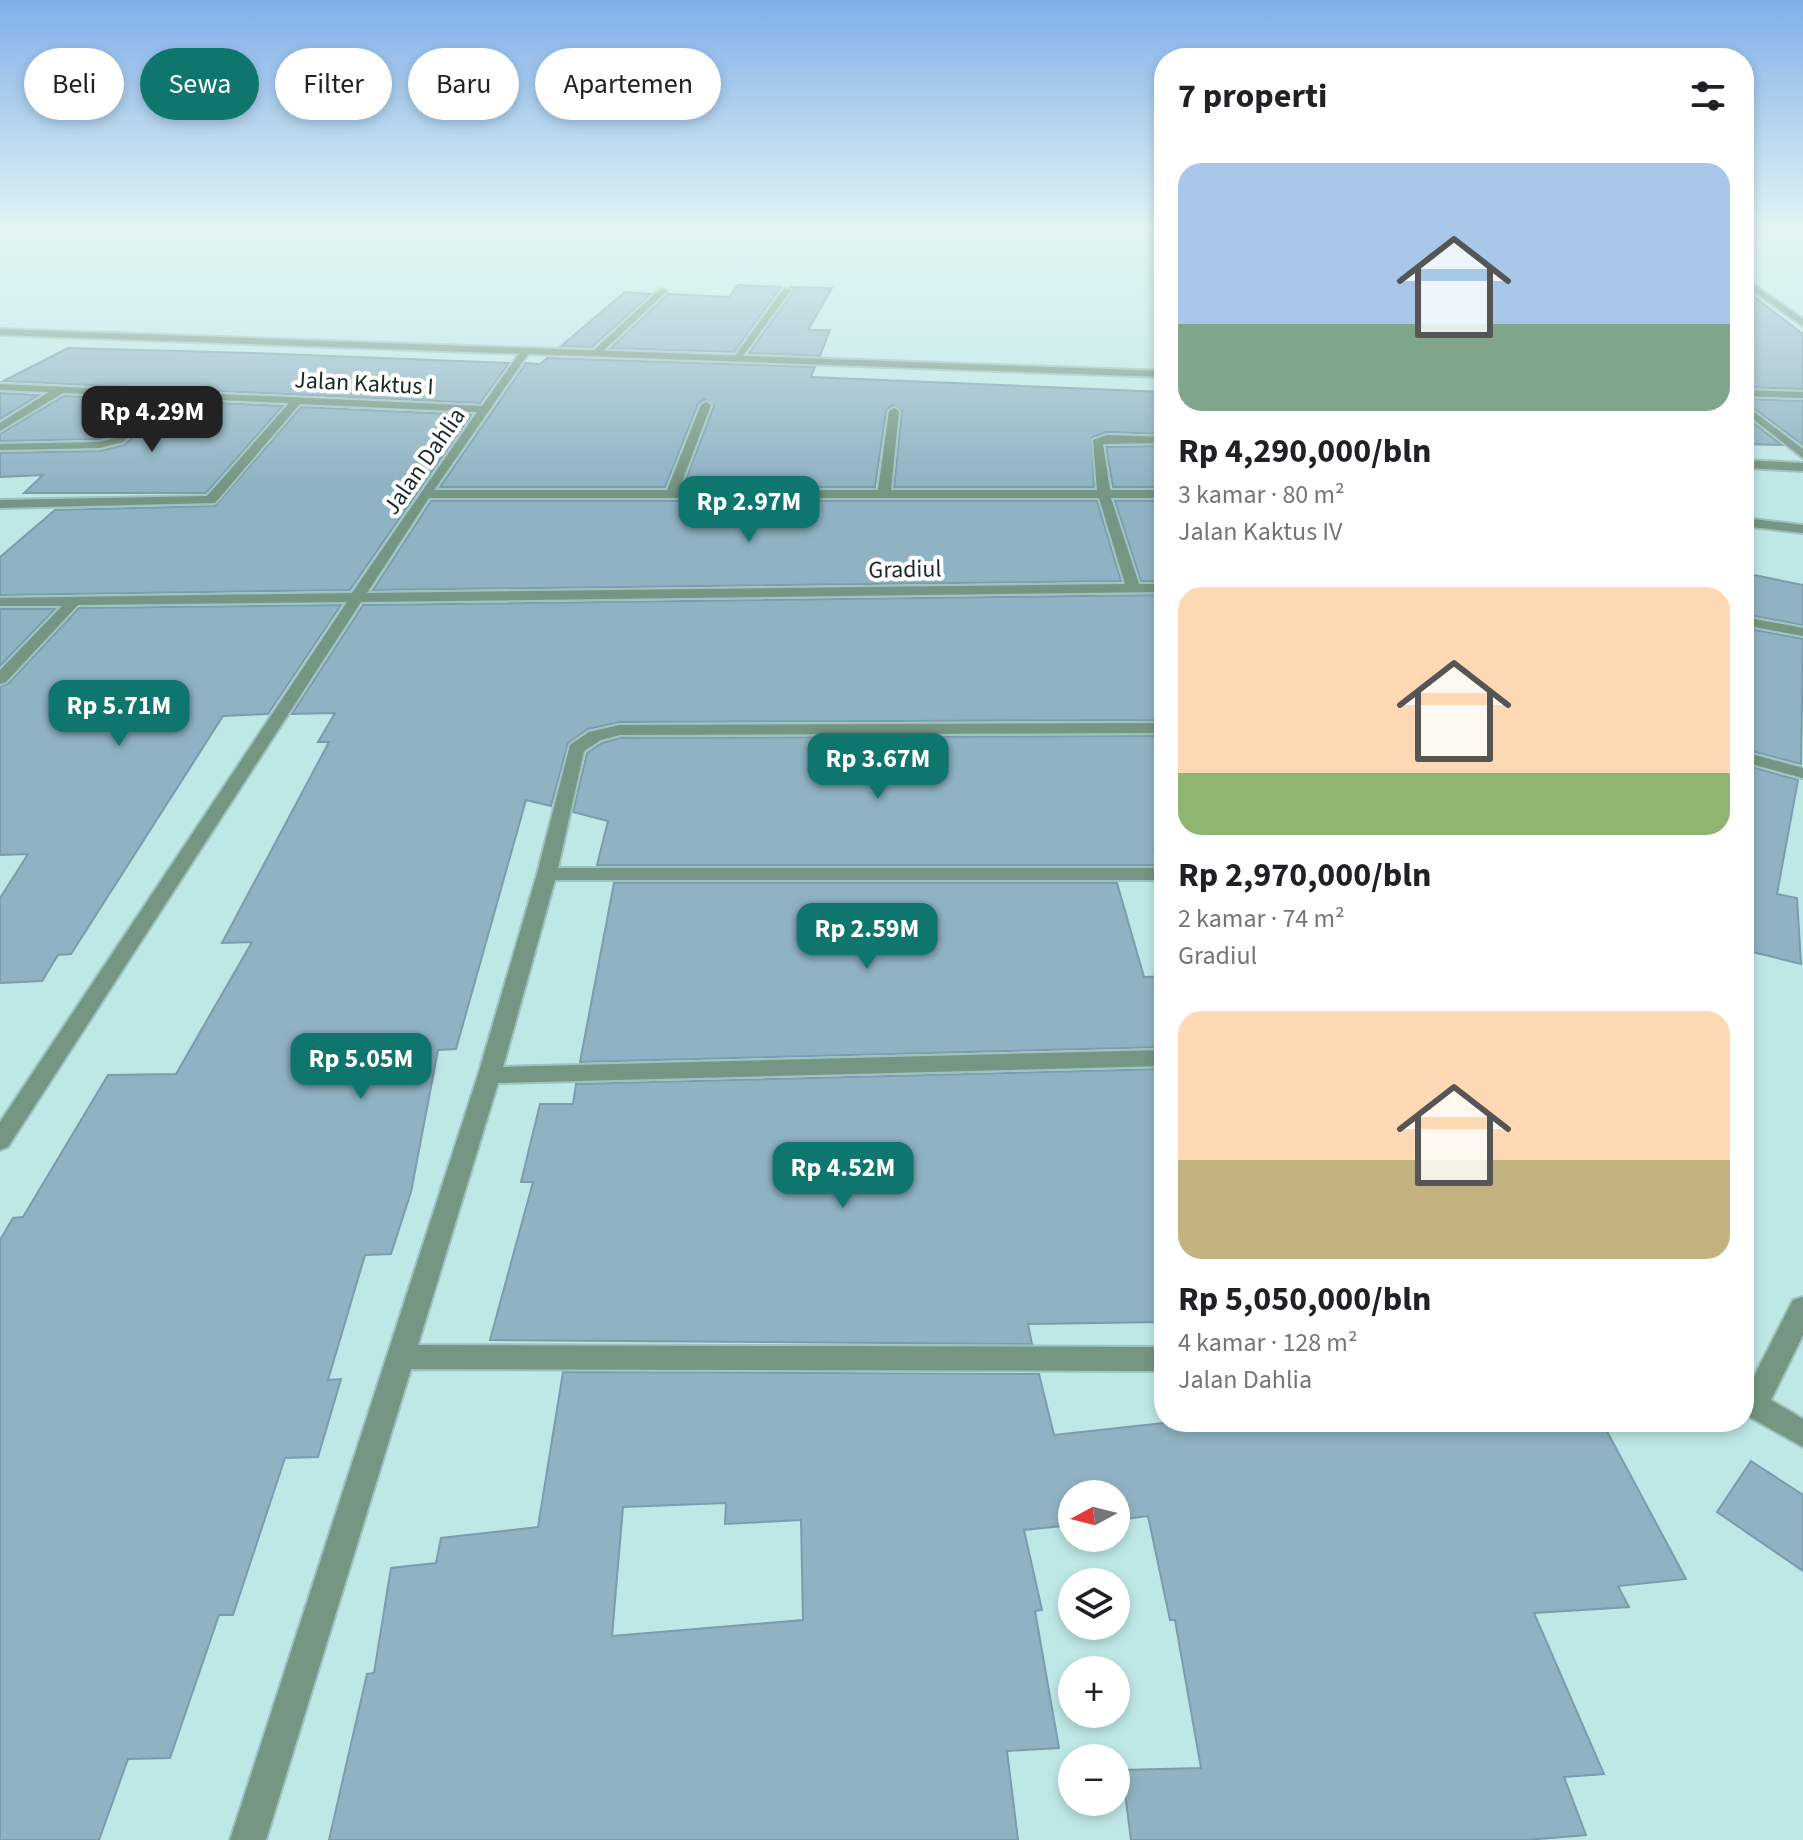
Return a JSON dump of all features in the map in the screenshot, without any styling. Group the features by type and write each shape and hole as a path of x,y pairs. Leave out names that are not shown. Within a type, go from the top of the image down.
{"street":[{"path":"597,352 640,312"},
{"path":"736,358 771,312"},
{"path":"0,332 1154,374"},
{"name":"Jalan Dahlia","path":"0,1141 425,494 526,350"},
{"name":"Jalan Kaktus I","path":"0,387 487,409"},
{"path":"0,428 60,390"},
{"path":"1754,393 1803,395"},
{"path":"0,447 100,445 119,440 171,394"},
{"path":"0,504 211,500 298,400"},
{"path":"671,495 706,405"},
{"path":"884,494 894,411"},
{"path":"1754,415 1803,455"},
{"path":"1133,588 1104,494 1097,442 1107,438 1154,440"},
{"path":"1754,465 1803,467"},
{"path":"425,494 1154,494"},
{"path":"1754,523 1803,529"},
{"name":"Gradiul","path":"0,602 1154,588"},
{"path":"0,679 73,602"},
{"path":"1754,623 1803,632"},
{"path":"248,1840 489,1075 547,874 576,749 595,736 620,730 1154,728"},
{"path":"1754,760 1803,773"},
{"path":"547,874 1154,874"},
{"path":"489,1075 1154,1058"},
{"path":"1754,1393 1803,1308"},
{"path":"398,1357 1154,1359"},
{"path":"1754,1405 1803,1434"}],"building":[{"path":"601,312 631,312 592,347 561,346"},
{"path":"649,312 763,312 734,352 611,348"},
{"path":"779,312 818,312 808,330 830,330 820,356 749,353"},
{"path":"1754,312 1774,312 1803,334 1803,389 1754,387"},
{"path":"68,348 509,363 480,403 3,381"},
{"path":"547,358 815,367 811,377 1154,392 1154,434 1107,432 1092,437 1094,487 894,487 902,411 892,405 886,411 875,487 683,487 714,406 704,399 698,404 665,487 440,487 526,363 540,364"},
{"path":"0,393 39,395 0,419"},
{"path":"64,396 153,400 114,435 100,439 0,441 0,434"},
{"path":"1754,399 1803,401 1803,445 1754,408"},
{"path":"174,401 283,406 206,493 24,493 43,475 0,477 0,453 100,451 124,445"},
{"path":"301,407 471,415 350,590 0,595 0,557 55,510 215,506"},
{"path":"1754,424 1782,445 1754,444"},
{"path":"1154,446 1154,487 1113,487 1106,447"},
{"path":"431,501 1097,501 1121,581 373,590"},
{"path":"1115,501 1154,501 1154,581 1141,581"},
{"path":"1754,575 1803,585 1803,625 1754,616"},
{"path":"1154,595 1154,720 620,722 588,729 568,743 551,806 526,800 456,1049 438,1050 411,1192 391,1254 365,1255 328,1380 341,1379 318,1457 285,1458 233,1615 219,1615 170,1758 128,1759 99,1840 0,1840 0,1240 13,1218 23,1217 108,1075 176,1074 252,942 222,943 329,742 318,742 335,713 292,714 363,605"},
{"path":"341,605 268,714 223,716 71,954 58,955 42,981 0,983 0,898 28,854 0,855 0,687 8,684 79,608"},
{"path":"0,609 55,609 0,666"},
{"path":"1754,630 1803,639 1801,764 1754,752"},
{"path":"1154,736 1154,865 597,865 608,821 573,812 587,753 602,743 620,738"},
{"path":"1754,768 1798,780 1777,894 1797,898 1801,964 1754,952"},
{"path":"614,883 1117,883 1144,977 1154,976 1154,1047 580,1062"},
{"path":"1154,1069 1154,1322 1028,1324 1032,1344 490,1340 533,1182 521,1182 540,1104 573,1104 576,1084"},
{"path":"563,1372 1039,1374 1054,1435 1154,1424 1154,1432 1607,1432 1686,1579 1618,1586 1629,1607 1534,1613 1604,1774 1564,1777 1586,1835 1527,1840 1131,1840 1128,1816 1130,1770 1201,1768 1175,1620 1170,1620 1148,1516 1130,1518 1130,1480 1058,1480 1058,1526 1024,1530 1042,1610 1035,1611 1058,1748 1007,1751 1018,1840 329,1840 367,1674 374,1673 391,1568 436,1563 441,1538 538,1527","holes":["726,1503 725,1524 801,1520 803,1620 612,1636 623,1507"]},
{"path":"1751,1461 1803,1495 1803,1571 1717,1512"}]}
